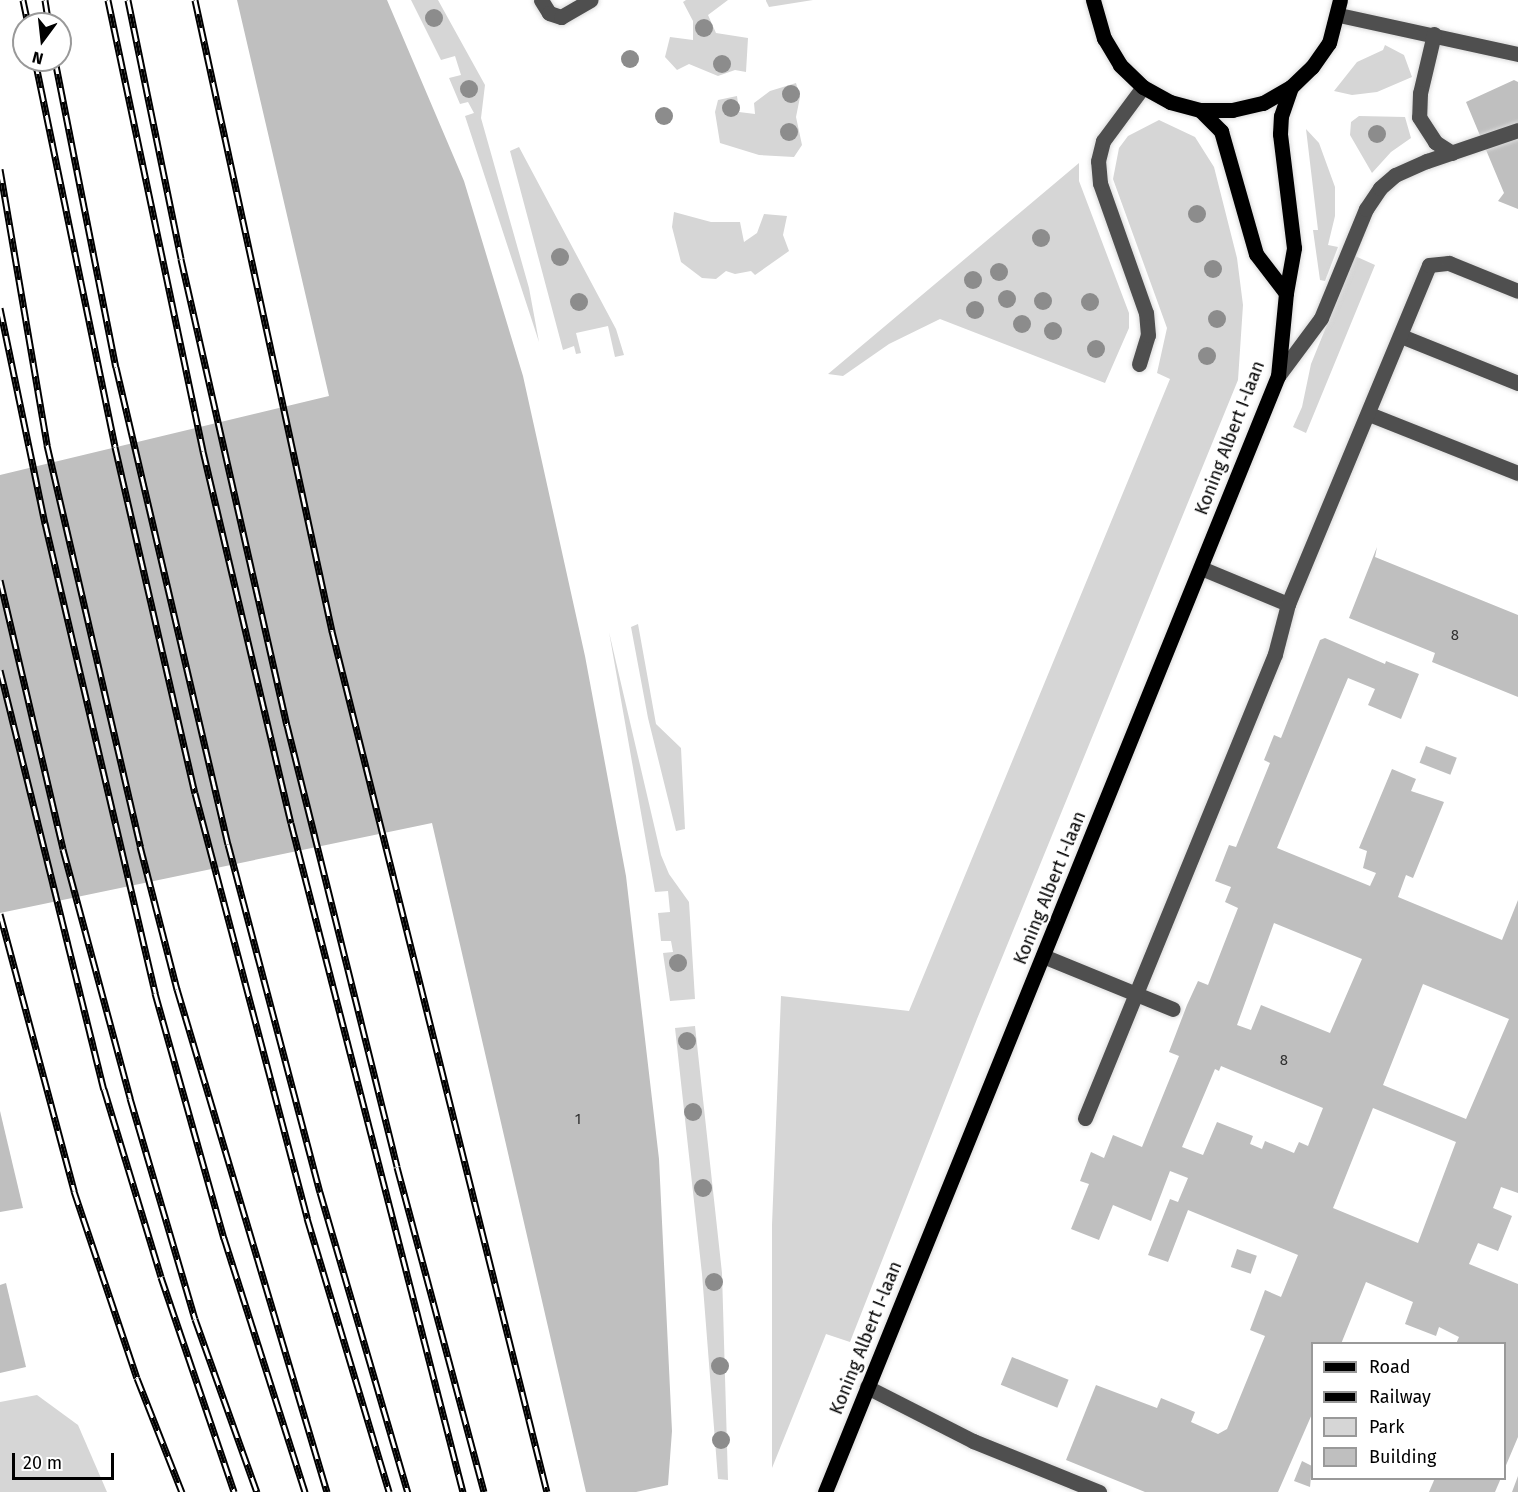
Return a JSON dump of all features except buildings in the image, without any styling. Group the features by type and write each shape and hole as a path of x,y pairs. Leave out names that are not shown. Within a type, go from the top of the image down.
{"main road":[{"path":"1094,0 1104,38 1120,65 1143,87 1170,102 1200,110 1242,108 1263,103 1291,87 1323,51 1340,8"},
{"name":"Koning Albert I-laan","path":"825,1492 1278,376 1286,293 1294,248 1280,134 1281,116 1291,87"},
{"path":"1200,110 1221,131 1256,254 1286,293"}],"street":[{"path":"541,0 549,13 561,17 586,2"},
{"path":"1340,8 1427,33 1518,54"},
{"path":"1427,33 1419,117 1435,142 1452,153"},
{"path":"1139,364 1148,335 1146,313 1100,183 1098,161 1103,141 1143,87"},
{"path":"1278,376 1321,318 1366,209 1380,188 1395,175 1518,130"},
{"path":"1084,1118 1275,654 1288,604 1369,414 1429,265 1449,263 1518,291"},
{"path":"1401,336 1518,383"},
{"path":"1369,414 1518,473"},
{"path":"1201,568 1288,604"},
{"path":"1043,956 1173,1009"},
{"path":"867,1387 973,1442 1099,1492"}],"green space":[{"path":"411,0 438,0 485,85 481,118 529,288 539,342 465,116 474,113 468,102 460,104 449,78 461,75 455,56 441,60"},
{"path":"686,0 728,0 708,15 716,33 748,38 746,72 735,70 718,76 689,64 677,70 665,57 670,37 693,40 693,21 683,2"},
{"path":"766,0 813,0 769,7 766,1"},
{"path":"1385,45 1404,55 1412,77 1377,92 1352,95 1334,91 1357,62 1383,50"},
{"path":"796,83 800,97 796,117 802,145 794,157 759,155 720,143 715,112 718,100 737,96 739,112 755,114 754,103 770,91"},
{"path":"1359,116 1405,117 1411,138 1391,152 1372,173 1350,135 1351,122"},
{"path":"1159,120 1195,137 1214,167 1237,258 1243,305 1238,380 977,1019 850,1342 826,1334 772,1468 772,1225 781,996 909,1011 1170,379 1157,373 1167,328 1113,179 1119,148 1128,136"},
{"path":"1306,129 1319,143 1335,187 1335,216 1328,245 1338,247 1325,281 1320,280 1313,230 1318,230"},
{"path":"519,147 616,329 624,355 615,357 608,326 576,333 581,353 576,354 574,346 563,350 510,151"},
{"path":"1079,163 1079,181 1129,313 1129,328 1105,383 940,319 889,344 843,376 828,374"},
{"path":"674,212 711,222 740,222 744,242 757,233 764,214 787,216 783,235 789,251 755,275 751,271 735,274 726,271 716,279 702,278 681,262 672,227"},
{"path":"1355,256 1375,265 1306,433 1293,427 1302,407 1311,364"},
{"path":"638,624 656,724 681,748 685,829 676,831 648,718 631,627"},
{"path":"609,632 661,855 669,874 689,902 695,999 670,1001 663,953 673,952 671,941 661,941 658,913 670,912 668,891 655,892"},
{"path":"695,1026 722,1273 728,1480 718,1479 702,1274 675,1028"},
{"path":"37,1395 78,1425 107,1492 0,1492 0,1402"}],"railway":[{"path":"23,0 26,12"},
{"path":"45,0 47,12"},
{"path":"108,0 203,451 291,823 463,1492"},
{"path":"128,0 181,259 287,725 397,1167 484,1492"},
{"path":"195,0 332,631 547,1492"},
{"path":"37,72 115,447 195,793 307,1218 389,1492"},
{"path":"57,72 116,367 228,844 320,1192 408,1492"},
{"path":"0,169 47,445 140,846 177,989 327,1492"},
{"path":"0,308 45,523 155,993 224,1238 305,1492"},
{"path":"0,580 63,849 130,1098 195,1319 257,1492"},
{"path":"0,670 104,1089 161,1277 234,1492"},
{"path":"0,914 74,1191 137,1378 182,1492"}]}
